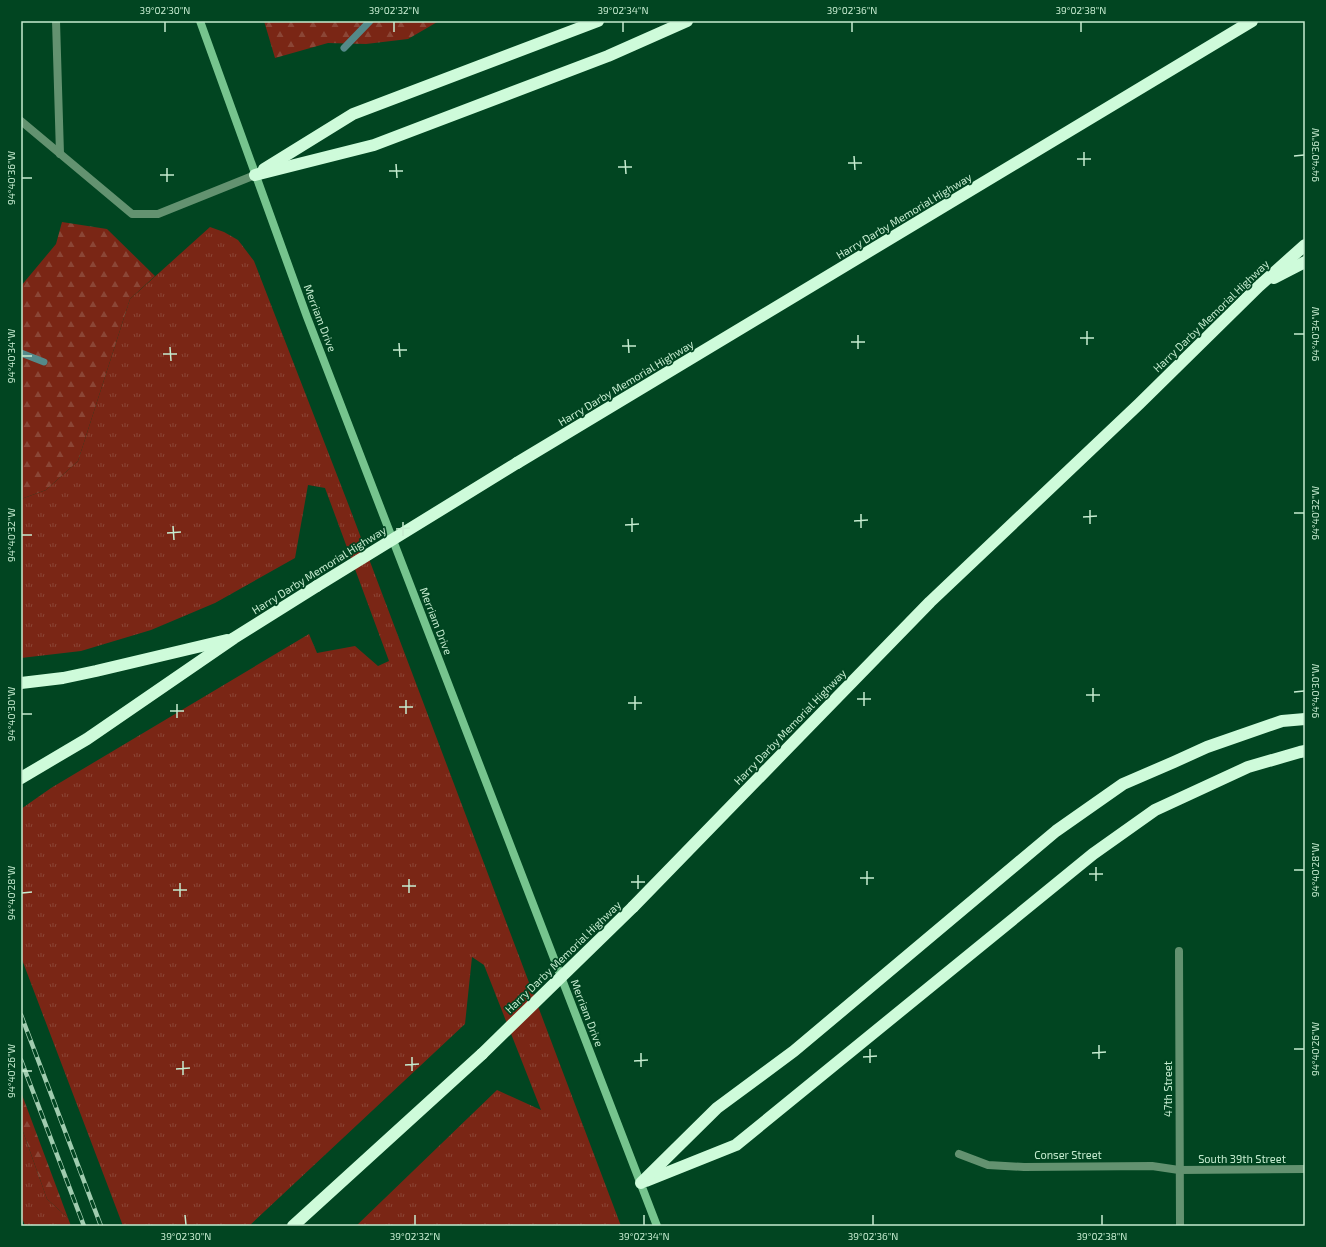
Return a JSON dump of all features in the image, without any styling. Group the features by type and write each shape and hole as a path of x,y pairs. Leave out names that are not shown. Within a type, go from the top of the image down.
{"highway":[{"path":"255,175 353,114 598,21"},
{"path":"255,175 374,145 608,56 687,21"},
{"name":"Harry Darby Memorial Highway","path":"21,778 87,739 234,638 316,586 517,463 1252,21"},
{"name":"Harry Darby Memorial Highway","path":"293,1226 482,1054 633,907 930,602 1139,404 1259,286 1305,245"},
{"path":"1259,286 1305,262"},
{"path":"21,683 63,678 234,638"},
{"path":"641,1183 717,1108 794,1051 1056,831 1124,784 1207,747 1282,721 1305,719"},
{"path":"641,1183 736,1145 1092,854 1155,810 1248,767 1300,752 1305,752"}],"main road":[{"name":"Merriam Drive","path":"200,21 310,324 657,1226"}],"street":[{"path":"56,21 60,154"},
{"path":"21,122 132,214 158,214 255,175"},
{"name":"47th Street","path":"1179,951 1180,1226"},
{"name":"Conser Street","path":"959,1154 988,1165 1024,1167 1152,1166 1179,1170"},
{"name":"South 39th Street","path":"1179,1170 1305,1170"}],"green space":[{"path":"264,21 439,21 408,39 366,44 328,43 275,58"},
{"path":"62,222 107,229 155,276 130,299 78,461 46,490 21,499 21,286 56,244"},
{"path":"210,227 224,232 238,240 254,261 349,506 621,1226 356,1226 497,1090 541,1110 484,965 472,957 465,1024 249,1226 123,1226 21,957 21,809 51,788 309,634 317,653 355,646 378,666 389,661 325,488 308,485 295,558 215,603 151,630 81,651 21,658 21,499 46,490 78,461 130,299"},
{"path":"21,1092 68,1218 47,1199 21,1126"},
{"path":"21,1126 47,1199 68,1218 71,1226 25,1226 21,1215"}],"waterway":[{"path":"344,48 370,21"},
{"path":"21,353 44,362"}],"railway":[{"path":"21,1015 101,1226"},
{"path":"21,1060 84,1226"}]}
